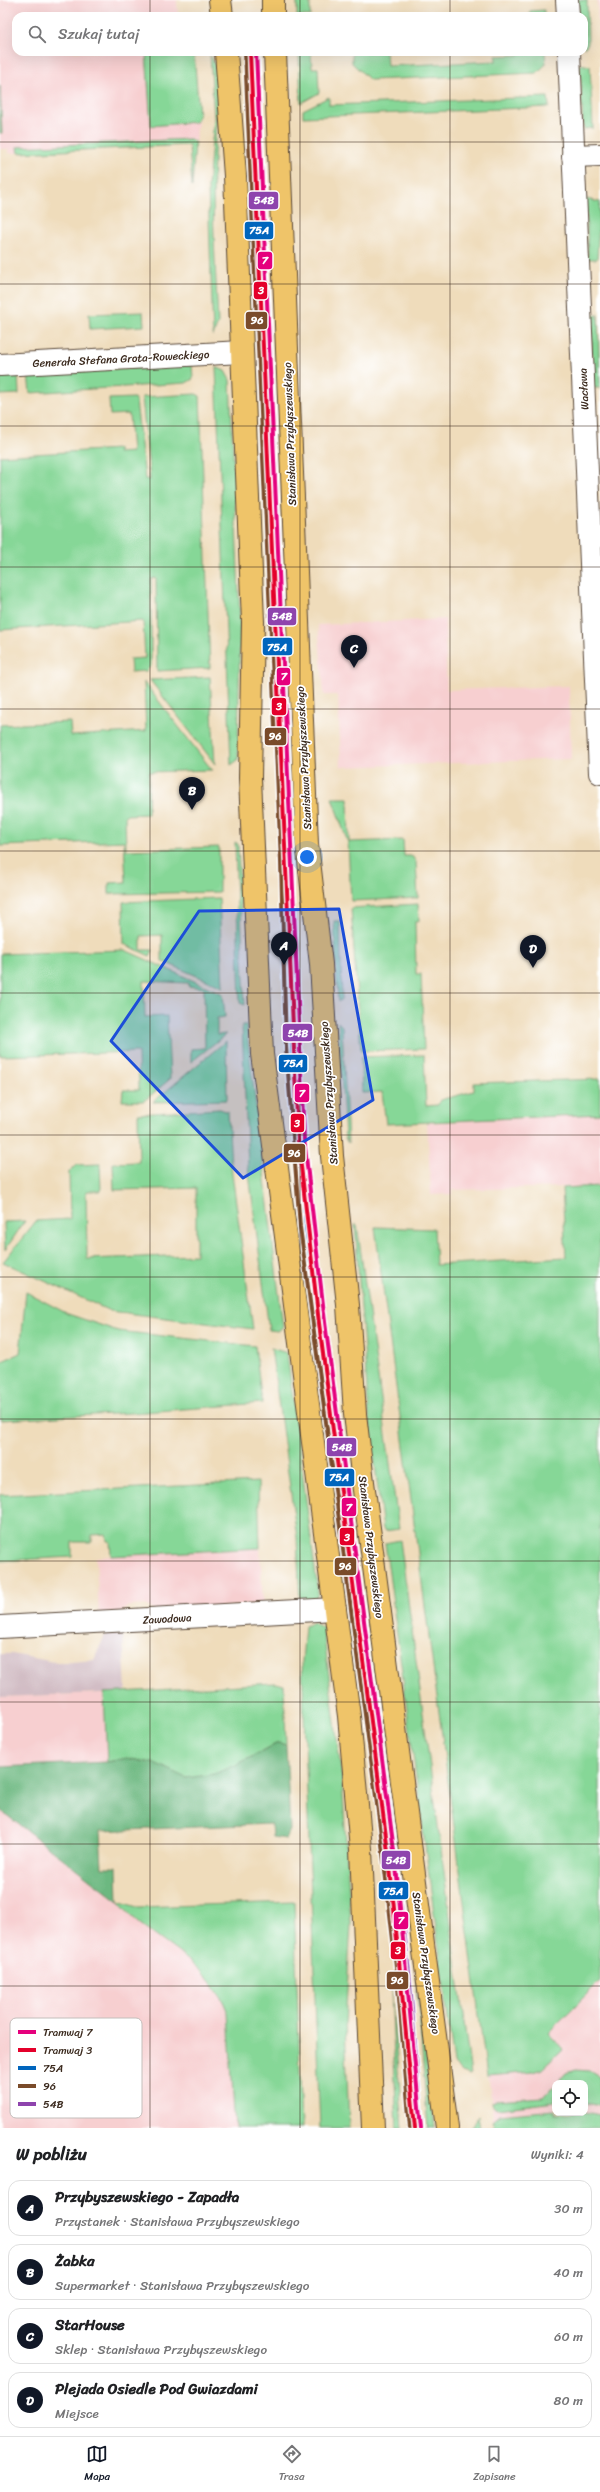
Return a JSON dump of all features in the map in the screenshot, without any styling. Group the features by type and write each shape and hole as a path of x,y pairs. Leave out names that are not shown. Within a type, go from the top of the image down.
{"main road":[{"path":"220,0 222,12"},
{"path":"273,0 274,12"},
{"path":"226,56 232,113 253,622 251,811 262,1054 349,1716 361,1849 373,2128"},
{"name":"Stanisława Przybyszewskiego","path":"275,56 304,787 308,844 321,964 332,1156 348,1305 363,1482 447,2128"}],"street":[{"path":"567,0 568,12"},
{"name":"Wacława","path":"569,56 600,773"},
{"path":"573,156 600,155"},
{"name":"Generała Stefana Grota-Roweckiego","path":"0,365 242,352"},
{"name":"Zawodowa","path":"0,1628 335,1609"}],"highlighted area":[{"path":"339,909 373,1100 243,1178 111,1041 199,911"}],"shaded area":[{"path":"0,0 177,0 178,12 12,12 12,56 191,56 199,114 195,145 18,153 9,153 9,149 0,149"},
{"path":"597,0 600,0 600,28 598,26"},
{"path":"445,619 447,690 569,686 571,759 341,767 338,695 324,695 318,625"},
{"path":"600,1114 600,1186 452,1190 452,1194 431,1195 427,1123"},
{"path":"260,1548 263,1604 156,1612 146,1605 129,1606 121,1614 99,1617 96,1557"},
{"path":"109,1633 123,1633 126,1692 0,1697 0,1654 12,1654 60,1663 94,1660 105,1635"},
{"path":"104,1693 107,1762 0,1767 0,1697"},
{"path":"0,1810 118,1901 127,1912 170,1944 213,1982 222,1996 228,2013 235,2128 0,2128"},
{"path":"600,1980 600,2128 494,2128 485,2045"}],"green space":[{"path":"297,0 310,0 310,12 297,12"},
{"path":"578,0 587,0 587,12 579,12"},
{"path":"544,10 544,12 530,12"},
{"path":"146,56 194,56 199,114 196,122 151,126"},
{"path":"210,56 216,70 218,89 214,151 213,200 218,323 213,336 208,187 214,118"},
{"path":"299,56 311,56 312,68 318,68 319,93 301,103"},
{"path":"352,56 386,56 387,66 496,61 496,56 545,56 546,64 537,73 370,80 352,63"},
{"path":"580,64 590,66 593,128 584,129 583,125"},
{"path":"0,86 2,133 0,133"},
{"path":"329,97 329,105 548,97 549,107 303,117 303,110"},
{"path":"190,139 195,142 192,187 189,145 18,153 17,147"},
{"path":"586,199 600,202 597,259 588,259"},
{"path":"143,312 144,326 90,329 89,314"},
{"path":"598,315 600,388 593,388 591,316"},
{"path":"192,365 193,379 186,383 30,393 28,374"},
{"path":"216,367 225,371 230,380 240,621 238,760 231,765"},
{"path":"18,374 19,394 0,395 0,375"},
{"path":"196,394 200,396 210,668 157,671 156,578 151,579 151,666 146,671 131,672 130,659 145,658 143,621 0,630 0,456 118,449 118,453 132,452 129,414 110,415 109,399 134,398 136,401 145,479 150,480 142,397"},
{"path":"210,677 215,764 150,680"},
{"path":"144,682 212,770 149,772 148,814 125,815 126,850 219,847 219,892 109,894 109,883 126,882 124,841 0,846 0,725 70,722 71,736 146,731"},
{"path":"332,798 348,798 349,842 403,840 404,856 412,856 416,862 418,898 351,901 348,843"},
{"path":"235,842 238,844 245,1005 240,1003"},
{"path":"219,898 223,987 162,961 162,935 141,936 141,950 153,950 150,956 124,944 123,902"},
{"path":"418,904 419,921 415,921 416,974 421,974 424,1049 361,1051 351,908"},
{"path":"334,921 340,921 342,999 338,1002"},
{"path":"125,950 223,994 225,1017 217,1018 217,1035 226,1034 191,1062 191,1049 205,1048 204,988 188,986 188,983 144,981 145,1017 167,1016 170,1079 144,1101 122,1101 123,1090 139,1090 138,1052 0,1056 0,954"},
{"path":"338,1022 342,1026 348,1143 345,1138"},
{"path":"242,1025 246,1025 283,1327 278,1331 269,1330 248,1166"},
{"path":"226,1041 227,1100 153,1102"},
{"path":"424,1055 426,1106 438,1105 440,1100 474,1091 474,1083 600,1079 600,1114 386,1124 382,1092 362,1093 361,1057"},
{"path":"220,1109 228,1112 231,1166 253,1329 110,1311 3,1262 36,1221 70,1219 69,1172 76,1165 100,1164 101,1191 86,1191 87,1259 196,1255 196,1188 114,1190 113,1163 139,1162 138,1114"},
{"path":"600,1186 600,1981 548,2033 563,2049 542,2069 534,2072 487,2076 375,1227 434,1229 436,1265 566,1257 562,1188"},
{"path":"25,1221 5,1250 4,1222"},
{"path":"355,1225 357,1225 399,1529 385,1531 383,1529 369,1417"},
{"path":"26,1292 68,1314 118,1331 255,1346 262,1403 132,1413 0,1420 0,1362 20,1353"},
{"path":"271,1348 287,1353 318,1593 315,1600 300,1604 297,1538"},
{"path":"258,1482 260,1548 111,1556 110,1541 107,1541 106,1534 92,1535 92,1542 72,1542 72,1557 0,1561 0,1495"},
{"path":"400,1540 471,2075 462,2072 454,2064 385,1543"},
{"path":"313,1622 323,1628 342,1779 351,1924 345,2023 349,2128 320,2128 302,1662 305,1626"},
{"path":"275,1683 284,1685 286,1745 278,1743 221,1772 198,1778 186,1778 157,1765 143,1761 122,1760 107,1762 104,1693"},
{"path":"278,1743 286,1745 290,1830 286,1839 272,1837 271,1824 100,1831 102,1867 117,1867 118,1901 0,1810 0,1767 107,1762 127,1758 157,1764 186,1778 215,1774"},
{"path":"118,1901 137,1907 294,1902 302,2128 235,2128 228,2013 219,1994 207,1978 193,1964 146,1929 131,1916"},
{"path":"416,1975 435,2128 428,2128"},
{"path":"391,1988 403,2128 397,2128"},
{"path":"575,2070 590,2071 600,2077 600,2106 588,2104 588,2080 560,2080 566,2073"},
{"path":"552,2088 552,2102 497,2109 492,2106 491,2102 496,2100 544,2097"},
{"path":"552,2110 552,2116 588,2116 588,2113 600,2115 600,2128 494,2128 493,2121 500,2115"},
{"path":"478,2115 480,2128 472,2128"}],"tram line":[{"name":"3","path":"250,56 298,1140 319,1323 390,1867 415,2128"},
{"name":"7","path":"256,56 304,1139 325,1322 396,1866 421,2128"}],"transit line":[{"name":"96","path":"245,56 281,862 286,1047 300,1227 380,1827 397,1975 410,2128"},
{"name":"75A","path":"251,56 287,862 292,1047 306,1227 386,1826 403,1974 416,2128"},
{"name":"54B","path":"257,56 293,862 298,1047 312,1226 392,1825 409,1973 422,2127"}],"place":[{"name":"StarHouse","path":"354,668"},
{"name":"Żabka","path":"192,810"},
{"name":"Przybyszewskiego - Zapadła","path":"284,965"},
{"name":"Plejada Osiedle Pod Gwiazdami","path":"533,968"}]}
